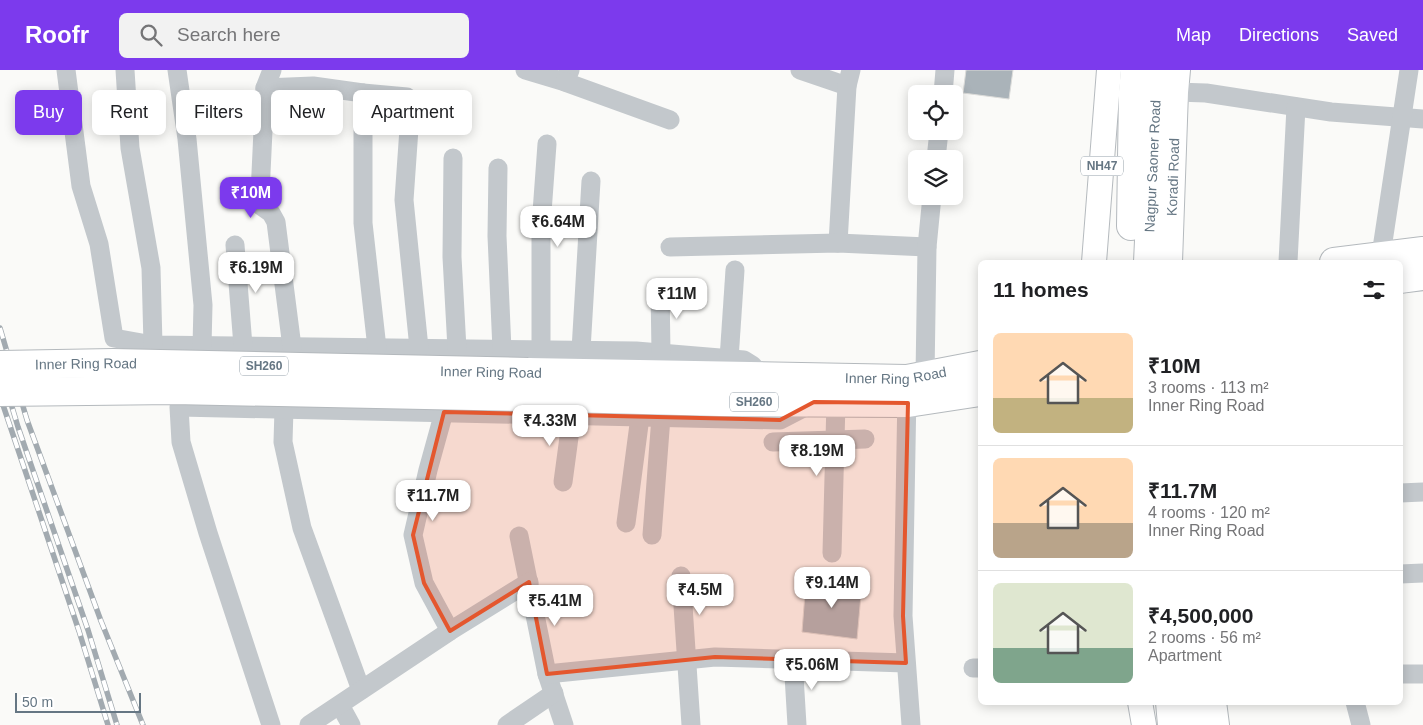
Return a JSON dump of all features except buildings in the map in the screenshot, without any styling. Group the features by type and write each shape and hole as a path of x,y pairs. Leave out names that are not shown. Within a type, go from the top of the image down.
{"highway":[{"name":"Nagpur Saoner Road","path":"1131,260 1133,92 1136,70"},
{"name":"Nagpur Saoner Road","path":"1148,260 1157,70"},
{"path":"1347,260 1423,250"},
{"path":"1403,279 1423,276"},
{"name":"Inner Ring Road","path":"0,365 113,363 763,377 978,392"},
{"name":"Inner Ring Road","path":"0,392 174,390 532,373 825,402 913,386 978,367"},
{"path":"1170,705 1172,725"},
{"path":"1194,705 1197,725"}],"main road":[{"name":"NH47","path":"1094,260 1110,70"},
{"name":"Koradi Road","path":"1170,260 1177,81"},
{"path":"1141,705 1144,725"},
{"path":"1214,705 1217,725"}],"street":[{"path":"66,70 81,186 99,244 114,338 153,345 502,350 532,373"},
{"path":"125,70 130,148 151,268 153,345"},
{"path":"177,70 187,139 202,296 202,346"},
{"path":"272,70 265,88 260,194 261,206 271,213 276,222 292,347"},
{"path":"525,70 567,76 670,120"},
{"path":"800,70 849,78 838,243"},
{"path":"944,85 945,70"},
{"path":"1381,255 1409,70"},
{"path":"1177,81 1206,93 1331,112 1423,120"},
{"path":"265,88 313,86 353,92"},
{"path":"1288,260 1296,107"},
{"path":"363,135 363,223 378,348"},
{"path":"409,135 404,200 419,348"},
{"path":"532,373 547,144"},
{"path":"453,158 452,257 457,349"},
{"path":"498,168 497,236 502,350"},
{"path":"581,350 591,181"},
{"path":"911,725 903,616 913,386 931,205"},
{"path":"670,247 838,243 927,247"},
{"path":"235,245 243,346"},
{"path":"729,359 735,270"},
{"path":"660,288 661,353"},
{"path":"532,373 581,350 636,351 744,360 752,365 763,377"},
{"path":"271,725 208,533 181,442 179,407 780,420 825,402 835,439 832,553"},
{"path":"284,409 283,442 302,528 361,690"},
{"path":"444,412 413,535 424,583 450,631"},
{"path":"563,482 572,415"},
{"path":"626,523 640,417"},
{"path":"652,535 661,417"},
{"path":"773,442 865,439"},
{"path":"1403,493 1423,492"},
{"path":"519,536 547,674 564,725"},
{"path":"1403,574 1423,573"},
{"path":"680,576 691,725"},
{"path":"310,725 450,631 529,582"},
{"path":"547,674 715,657 906,663"},
{"path":"794,660 798,725"},
{"path":"1403,674 1423,674"},
{"path":"507,725 554,693"},
{"path":"340,705 351,725"},
{"path":"1356,705 1360,725"}],"highlighted area":[{"path":"814,402 908,403 903,616 906,663 715,657 547,674 529,582 450,631 424,583 413,535 444,412 780,420"}],"railway":[{"path":"0,328 27,420 101,621 143,725"},
{"path":"0,367 18,427 88,630 117,725"},
{"path":"0,396 79,631 108,725"}]}
